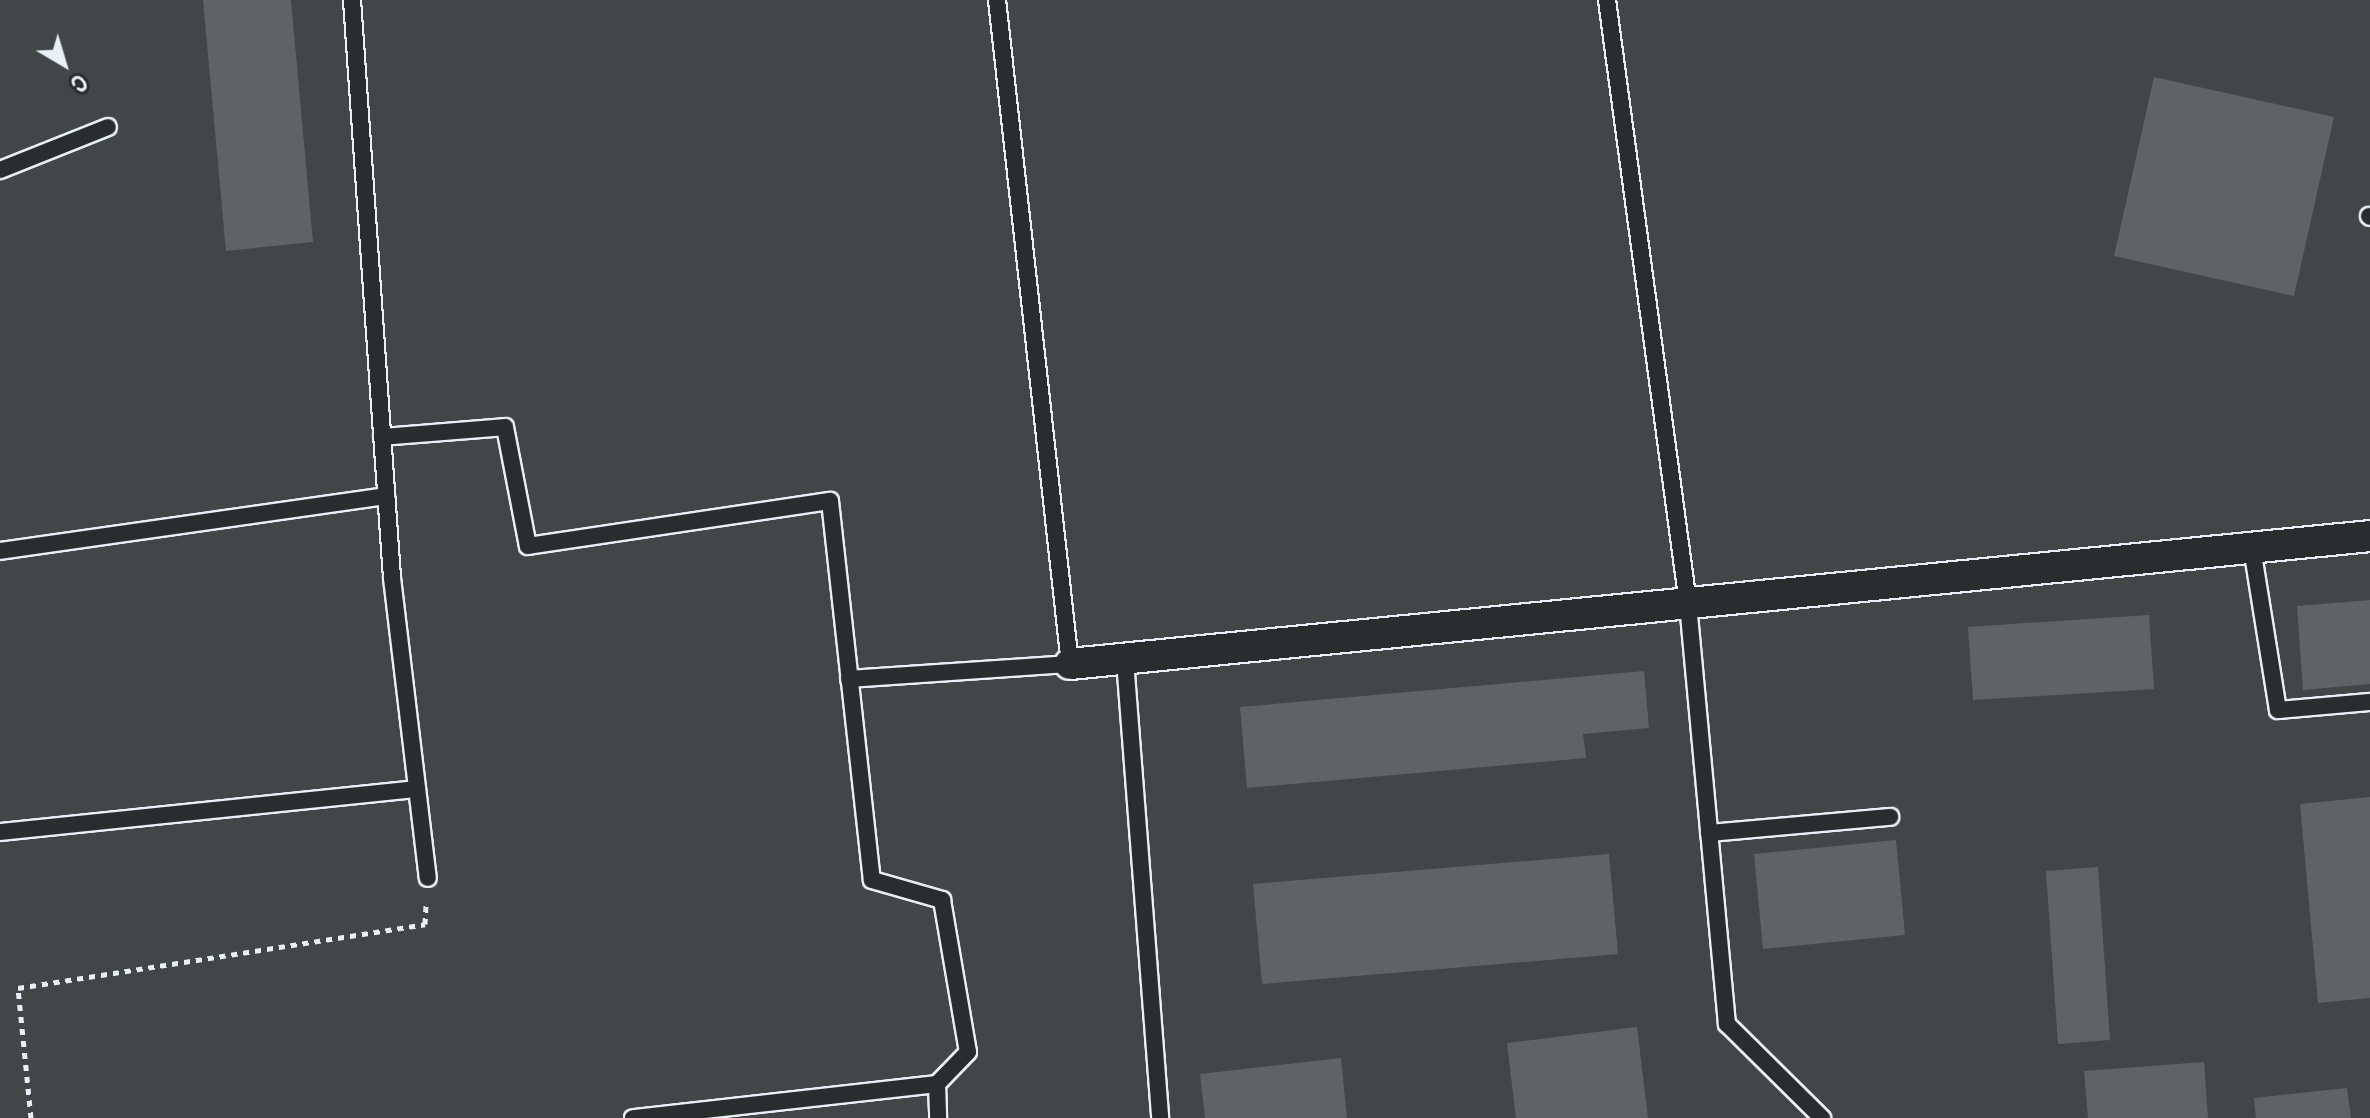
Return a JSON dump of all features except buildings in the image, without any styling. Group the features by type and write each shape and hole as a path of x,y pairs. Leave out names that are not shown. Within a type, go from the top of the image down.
{"street":[{"path":"1070,664 2370,536"}],"lane":[{"path":"352,0 386,496 428,878"},
{"path":"849,679 1070,664 997,0"},
{"path":"1607,0 1688,604 1727,1024 1822,1118"},
{"path":"0,170 108,127"},
{"path":"382,437 505,427 528,546 830,501 872,880 942,900 968,1052 937,1084 633,1118"},
{"path":"0,551 386,496"},
{"path":"2252,548 2278,710 2370,702"},
{"path":"1125,660 1160,1118"},
{"path":"0,832 417,789"},
{"path":"1709,833 1890,817"},
{"path":"937,1084 938,1118"}],"path":[{"path":"31,1118 18,988 425,924 428,878"}],"shaded area":[{"path":"0,0 2370,0 2370,1118 0,1118"}]}
